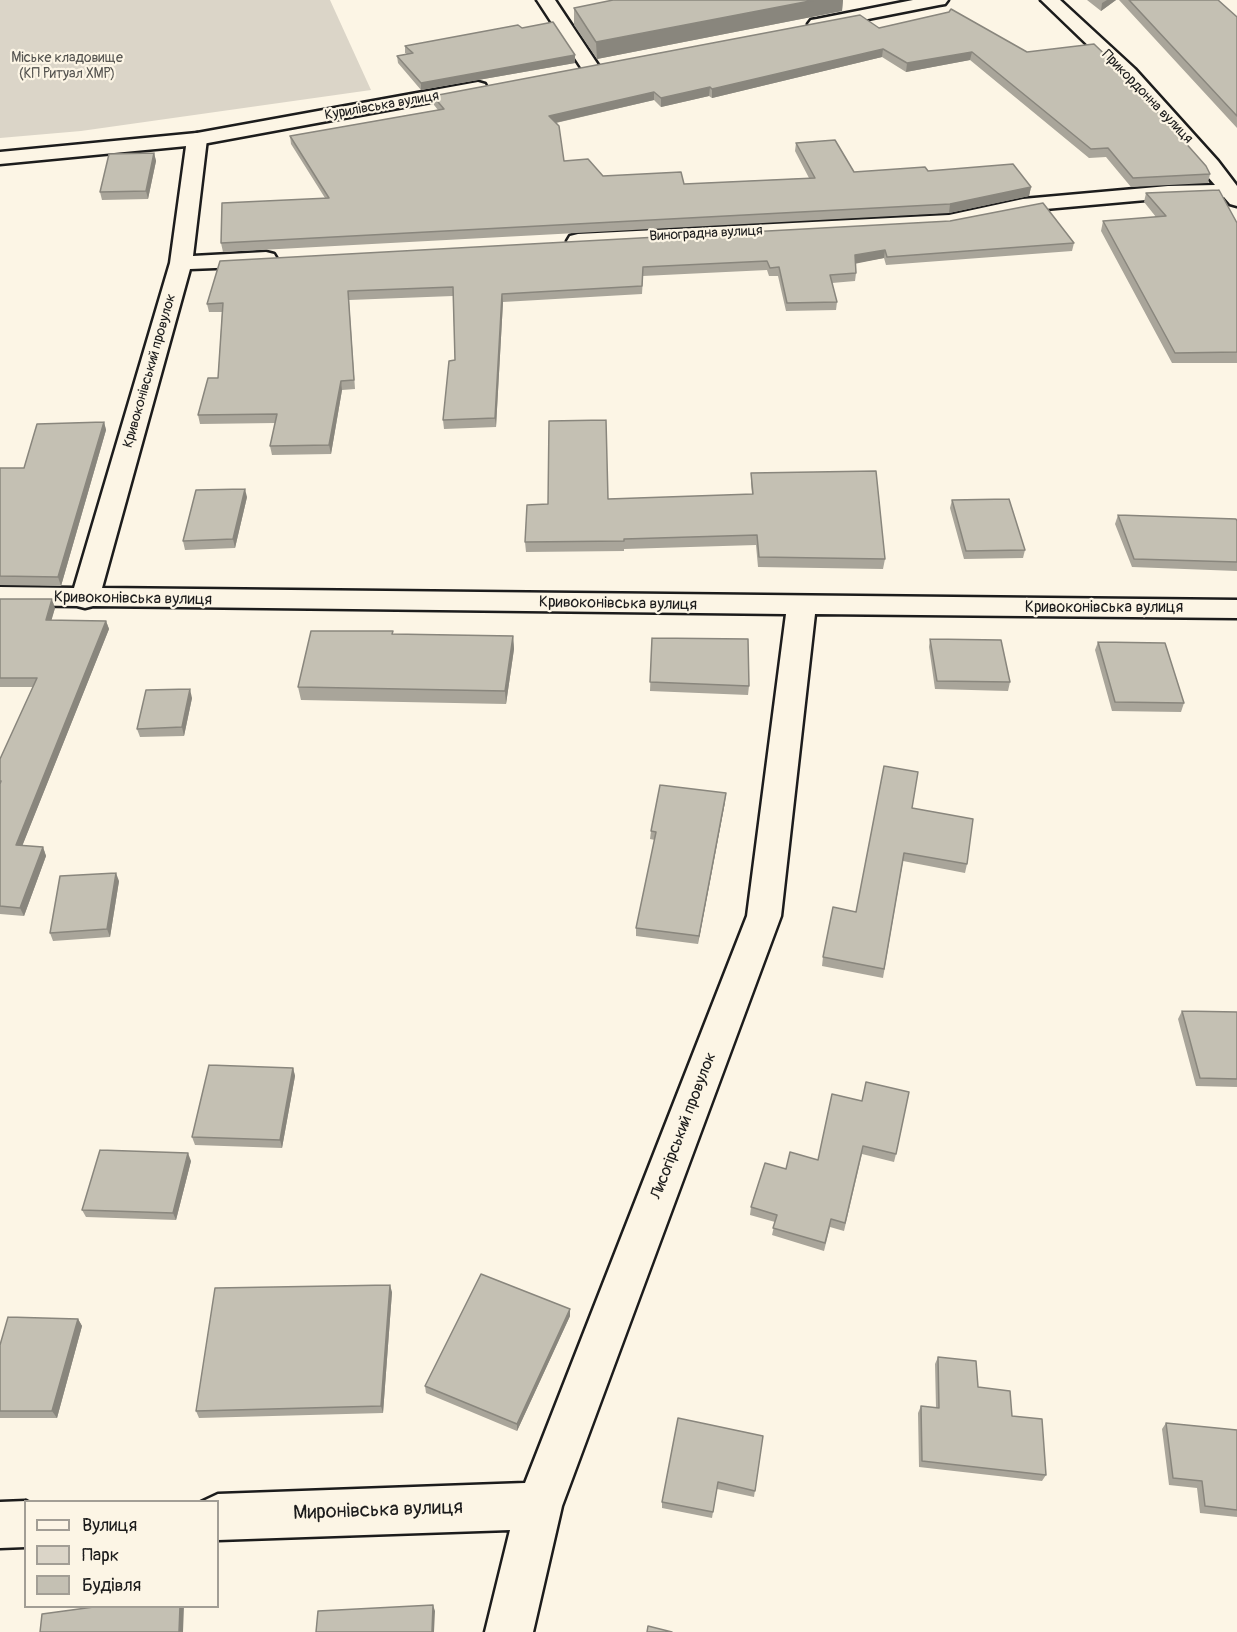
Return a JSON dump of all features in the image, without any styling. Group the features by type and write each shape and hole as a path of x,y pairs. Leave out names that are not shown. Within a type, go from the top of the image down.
{"street":[{"path":"546,0 591,68"},
{"path":"800,27 939,0"},
{"name":"Прикордонна вулиця","path":"1050,0 1128,73 1211,165 1234,195"},
{"path":"568,72 615,63"},
{"name":"Курилівська вулиця","path":"0,158 197,139 499,85"},
{"name":"Кривоконівський провулок","path":"85,599 181,263 197,139"},
{"path":"1211,165 1237,163"},
{"name":"Виноградна вулиця","path":"559,243 949,221 1023,206 1168,192 1234,195"},
{"path":"181,263 287,258"},
{"name":"Кривоконівська вулиця","path":"0,596 85,599 1237,609"},
{"name":"Лисогірський провулок","path":"509,1632 539,1506 764,916 801,606"},
{"name":"Миронівська вулиця","path":"219,1517 539,1506"},
{"path":"0,1525 24,1524"}],"green space":[{"name":"Міське кладовище (КП Ритуал ХМР)","path":"0,0 330,0 371,90 81,131 0,138"}],"building":[{"path":"613,0 815,0 596,42 574,8"},
{"path":"1129,0 1218,0 1237,17 1237,116"},
{"path":"951,9 1027,52 1094,44 1121,70 1206,166 1210,174 1133,178 1108,148 1091,149 972,52 907,63 883,49 712,89 710,87 661,98 654,92 549,116 559,126 564,161 588,159 603,176 681,172 684,184 815,178 796,143 835,140 854,172 925,167 928,171 1013,164 1031,187 950,204 221,243 222,203 329,198 290,136 444,109 433,96 860,15 879,28 949,12"},
{"path":"553,22 575,55 421,83 397,56 413,53 405,46 518,25 522,28"},
{"path":"154,153 146,191 100,192 109,154"},
{"path":"1219,190 1237,223 1237,352 1175,353 1103,221 1166,216 1146,193"},
{"path":"1043,203 1074,243 887,257 885,250 855,255 856,273 830,275 837,302 787,303 779,267 770,268 767,261 643,267 642,286 502,294 495,418 443,420 449,361 455,360 453,287 348,291 354,380 341,381 329,445 270,446 277,414 198,415 208,378 218,378 223,303 207,304 220,261 950,221"},
{"path":"606,420 608,499 753,494 751,473 876,471 885,559 759,557 757,535 624,539 624,541 525,542 527,505 548,504 549,421"},
{"path":"104,422 58,577 0,576 0,468 24,468 37,424"},
{"path":"245,489 233,539 183,541 196,490"},
{"path":"1009,499 1025,550 966,551 952,500"},
{"path":"1118,515 1236,519 1237,562 1134,559"},
{"path":"0,599 52,599 46,620 106,621 16,845 43,847 20,908 0,906 0,759 37,678 0,678"},
{"path":"311,631 393,631 392,634 513,636 505,691 298,687"},
{"path":"652,638 748,639 749,686 650,682"},
{"path":"930,639 1001,640 1010,682 937,681"},
{"path":"1098,642 1165,643 1184,703 1115,702"},
{"path":"190,689 182,727 137,729 146,690"},
{"path":"884,766 918,772 912,808 973,819 967,864 904,853 884,969 823,957 833,907 856,912"},
{"path":"660,785 726,793 699,936 636,928 656,832 651,831"},
{"path":"116,873 107,929 50,933 60,876"},
{"path":"1182,1011 1237,1012 1237,1079 1200,1078"},
{"path":"209,1065 293,1068 280,1140 192,1137"},
{"path":"866,1082 909,1092 896,1154 863,1146 845,1223 831,1219 825,1243 773,1228 777,1215 751,1207 765,1163 786,1169 790,1152 818,1160 832,1094 862,1101"},
{"path":"100,1150 188,1153 173,1213 82,1210"},
{"path":"481,1274 570,1309 517,1424 425,1386"},
{"path":"390,1285 381,1406 196,1411 215,1288"},
{"path":"8,1317 78,1319 52,1411 0,1411 0,1345"},
{"path":"938,1357 976,1361 978,1387 1010,1391 1012,1416 1042,1419 1046,1475 922,1461 921,1406 939,1408"},
{"path":"678,1418 763,1436 755,1491 718,1482 713,1512 662,1502"},
{"path":"1166,1423 1237,1430 1237,1510 1205,1506 1202,1481 1173,1478"},
{"path":"433,1605 432,1632 316,1632 318,1611"},
{"path":"86,1608 180,1608 179,1632 40,1632 42,1614"},
{"path":"648,1626 672,1632 647,1632"}]}
